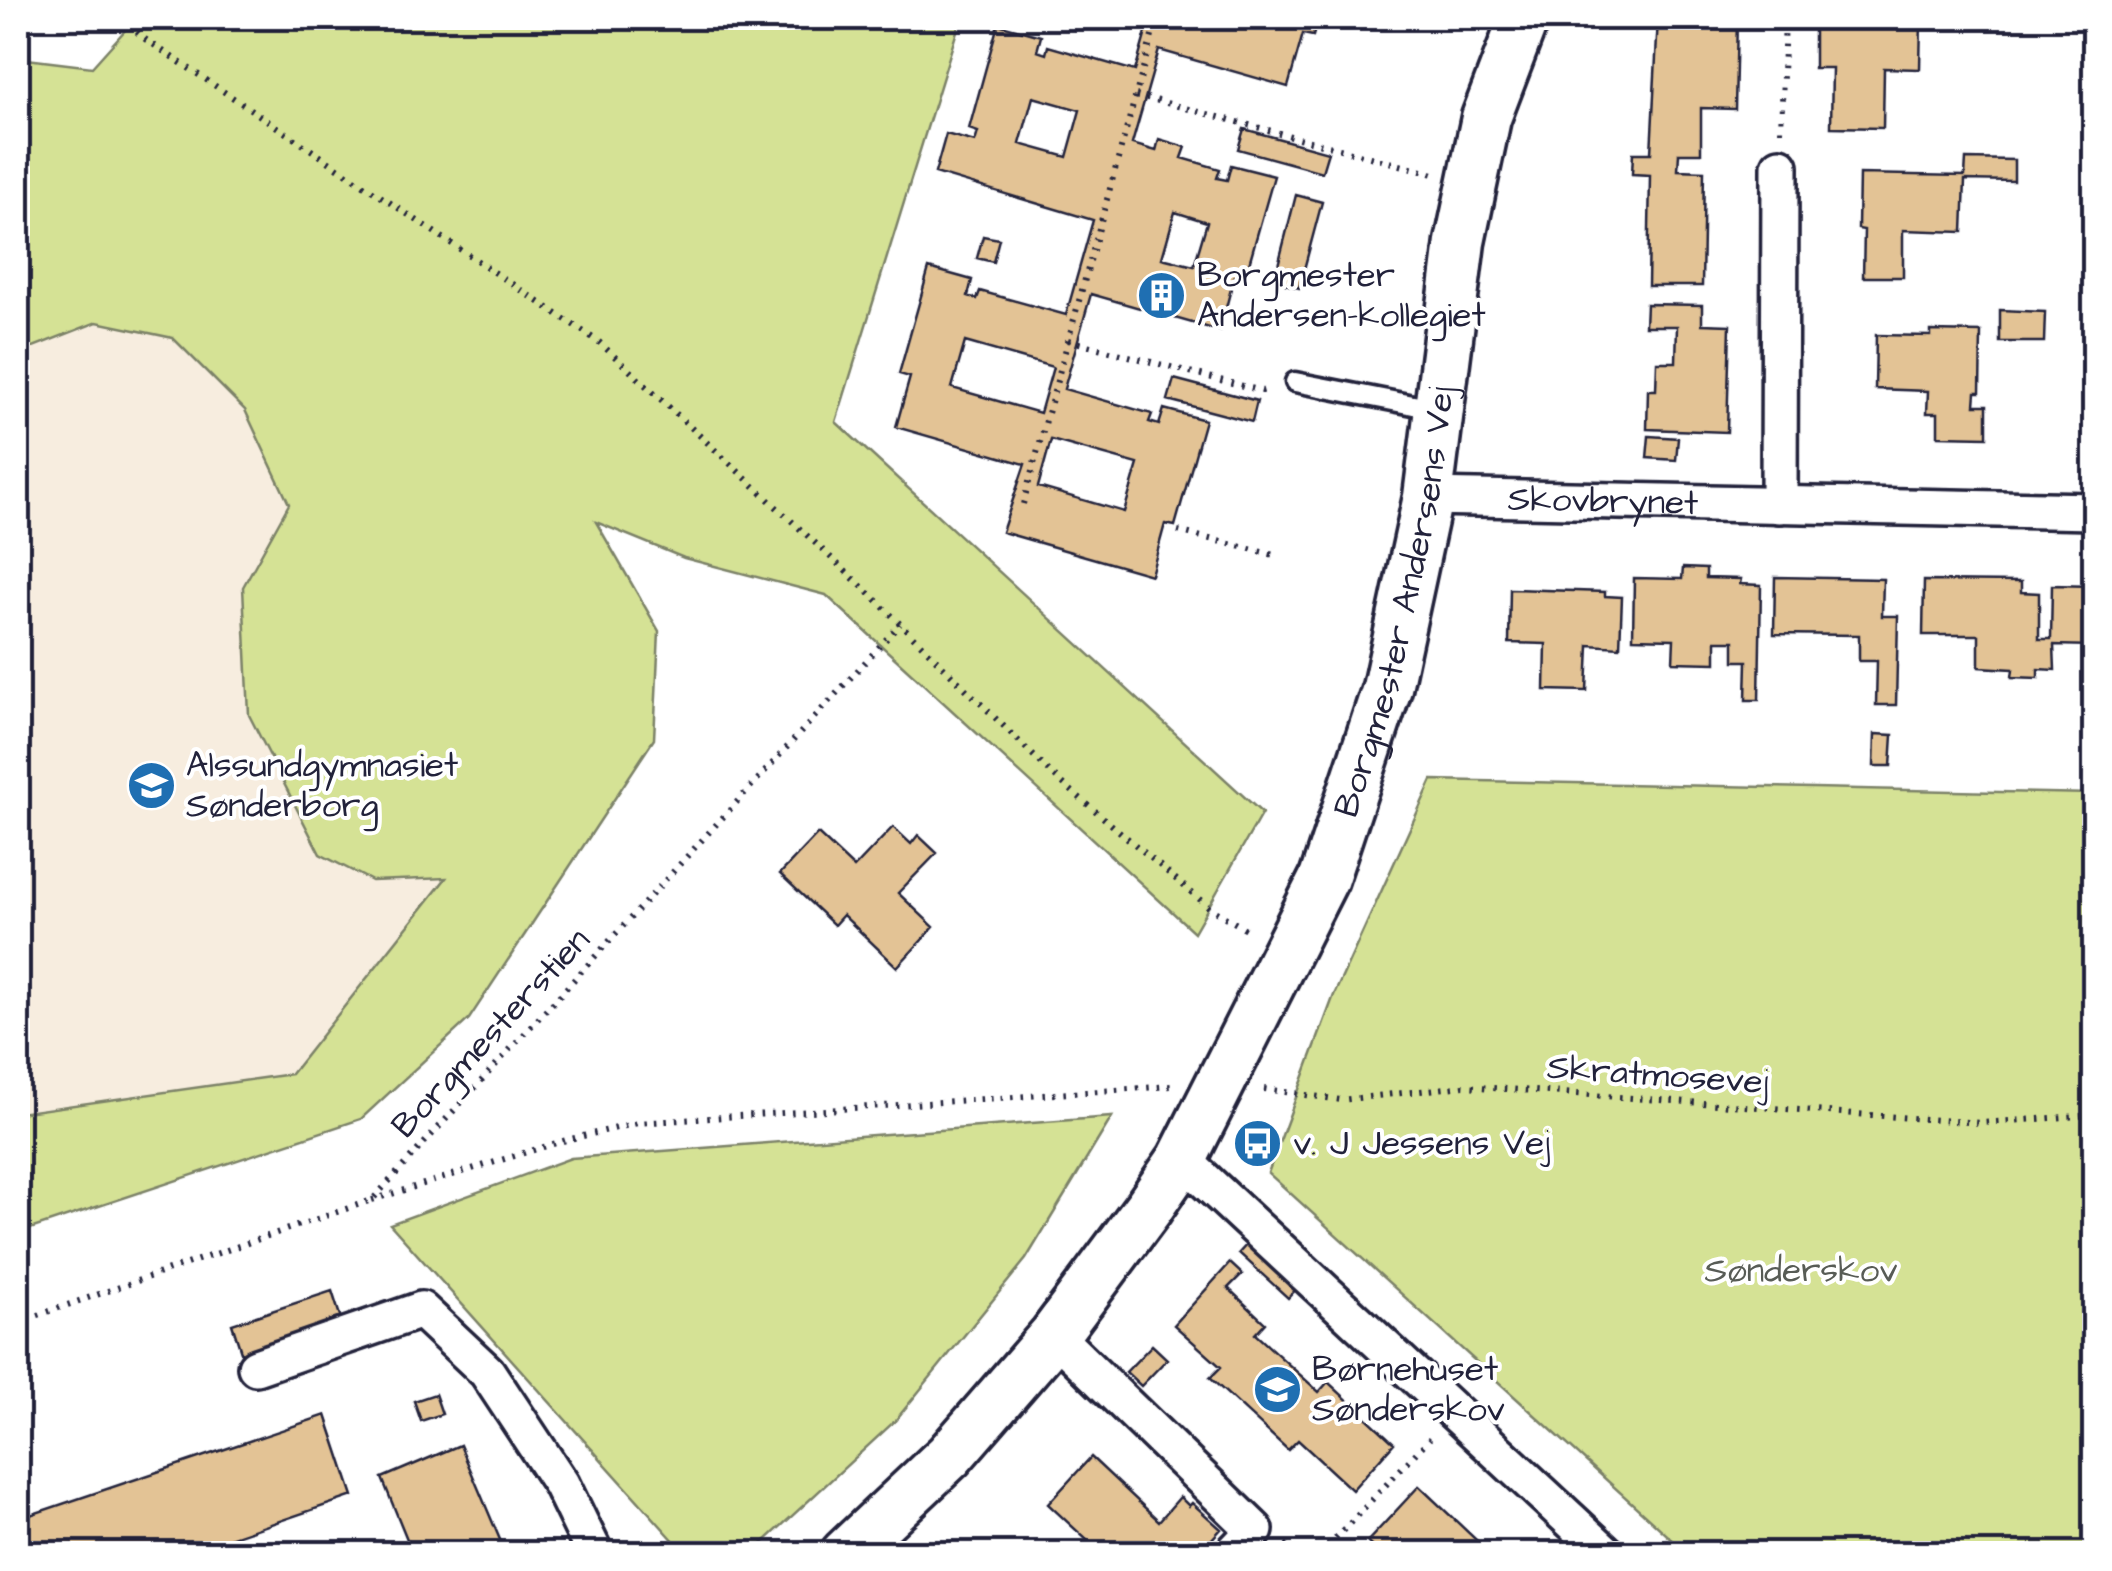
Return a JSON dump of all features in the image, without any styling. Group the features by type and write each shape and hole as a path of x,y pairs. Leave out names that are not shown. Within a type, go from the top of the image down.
{"street":[{"name":"Borgmester Andersens Vej","path":"845,1554 949,1456 1054,1335 1182,1159 1324,878 1386,688 1428,497 1460,242 1486,118 1524,18"},
{"path":"1779,505 1780,166"},
{"name":"Skovbrynet","path":"1428,497 2094,511"},
{"path":"1182,1159 1607,1554"},
{"path":"256,1368 421,1310 487,1372 560,1484 595,1554"},
{"path":"1054,1335 1254,1530 1232,1554"}],"lane":[{"path":"1295,382 1439,410"}],"path":[{"path":"121,18 145,39 599,342 1054,774 1211,909 1288,953"},
{"path":"1022,504 1157,18"},
{"path":"1780,166 1784,18"},
{"path":"1136,95 1472,184"},
{"path":"1068,340 1262,391 1295,382"},
{"path":"1178,531 1274,555"},
{"name":"Borgmesterstien","path":"18,1322 372,1200 900,624"},
{"name":"Skratmosevej","path":"372,1200 566,1140 638,1123 1219,1082 1341,1100 1464,1086 1982,1123 2094,1114"},
{"path":"1321,1554 1454,1412"}],"shaded area":[{"name":"Alssundgymnasiet Sønderborg","path":"97,322 173,338 245,410 289,504 243,587 372,881 447,877 291,1074 18,1113 18,353"}],"green space":[{"path":"136,18 961,18 836,422 1262,813 1194,932 826,595 684,558 596,522 659,631 654,739 469,1019 361,1119 18,1233 18,1113 291,1074 446,878 372,881 320,854 249,715 243,587 289,504 245,410 173,338 97,322 18,353 18,58 92,67"},
{"name":"Sønderskov","path":"1432,780 2094,794 2094,1553 1687,1553 1268,1173 1334,995"},
{"path":"1112,1117 1026,1259 895,1421 752,1553 685,1553 390,1224 571,1158"}],"building":[{"name":"Borgmester Andersen-kollegiet","path":"1150,18 1242,18 1262,23 1263,18 1318,18 1313,36 1303,34 1288,87 1159,50 1132,144 1156,151 1159,139 1186,147 1182,158 1220,169 1217,178 1227,180 1231,165 1274,176 1244,281 1234,277 1220,331 1091,294 1064,389 1152,414 1149,422 1159,425 1164,409 1205,420 1175,526 1165,524 1151,575 1002,532 1025,464 896,427 910,377 899,374 929,268 972,280 968,296 977,299 980,291 1066,315 1093,220 935,173 946,134 975,142 978,132 969,129 998,24 1041,36 1037,51 1046,54 1048,46 1135,71","holes":["1033,97 1080,110 1067,157 1020,144","1175,212 1207,222 1194,266 1162,258","965,342 1053,367 1040,413 952,388","1051,440 1138,464 1124,512 1038,487"]},
{"path":"1658,18 1737,18 1735,109 1701,108 1701,153 1679,153 1678,170 1704,171 1702,286 1648,286 1650,175 1632,174 1633,153 1651,153"},
{"path":"1814,18 1921,19 1920,69 1884,68 1883,128 1831,127 1832,68 1814,68"},
{"path":"1244,129 1328,152 1322,172 1238,149"},
{"path":"1966,159 2014,160 2014,181 1965,180 1963,232 1903,230 1903,277 1863,277 1864,230 1858,229 1859,174 1965,176"},
{"path":"1296,195 1322,202 1299,288 1274,281"},
{"path":"983,236 999,239 993,262 977,258"},
{"path":"1646,304 1702,305 1702,324 1730,325 1727,432 1647,429 1648,390 1656,390 1657,362 1676,362 1677,326 1645,326"},
{"path":"2000,310 2045,312 2044,342 2000,342"},
{"path":"1931,331 1981,332 1980,392 1976,392 1975,405 1987,405 1987,437 1938,436 1938,413 1927,413 1928,391 1875,389 1876,335 1931,336"},
{"path":"1174,379 1257,401 1252,422 1168,400"},
{"path":"1649,436 1678,438 1676,460 1647,458"},
{"path":"1683,568 1706,569 1706,578 1741,579 1740,584 1761,585 1759,700 1746,700 1747,661 1734,661 1734,641 1716,641 1716,663 1673,662 1674,639 1633,638 1634,578 1682,579"},
{"path":"1775,577 1883,579 1882,616 1898,616 1896,705 1876,705 1877,661 1859,661 1859,635 1774,634"},
{"path":"1924,581 2021,582 2021,592 2039,593 2039,639 2051,639 2052,585 2094,586 2094,646 2054,645 2055,670 2038,669 2038,678 2012,677 2013,669 1979,667 1979,635 1923,635"},
{"path":"1510,589 1605,592 1605,596 1622,597 1620,647 1589,645 1587,691 1545,690 1546,644 1509,643"},
{"path":"1875,734 1893,735 1891,766 1874,766"},
{"path":"893,827 911,844 918,835 937,853 898,893 934,927 897,967 843,915 834,925 780,874 818,834 854,868"},
{"path":"1249,1242 1298,1287 1288,1298 1239,1253"},
{"path":"1230,1263 1242,1274 1228,1288 1265,1323 1255,1334 1319,1392 1328,1382 1394,1443 1352,1490 1298,1440 1288,1450 1210,1378 1221,1367 1174,1325"},
{"path":"332,1291 342,1322 242,1355 232,1324"},
{"path":"1152,1345 1167,1359 1141,1386 1126,1372"},
{"path":"435,1394 442,1414 421,1421 414,1401"},
{"path":"326,1415 353,1496 183,1554 29,1554 18,1519"},
{"path":"460,1445 506,1554 413,1554 382,1478"},
{"path":"1091,1457 1159,1521 1180,1497 1221,1529 1198,1554 1169,1554 1160,1545 1153,1554 1102,1554 1048,1504"},
{"path":"1419,1486 1491,1554 1379,1554 1367,1542"}],"place":[{"name":"Borgmester Andersen-kollegiet","path":"1162,295"},
{"name":"Alssundgymnasiet Sønderborg","path":"151,785"},
{"name":"v. J Jessens Vej","path":"1258,1143"},
{"name":"Børnehuset Sønderskov","path":"1277,1389"}]}
